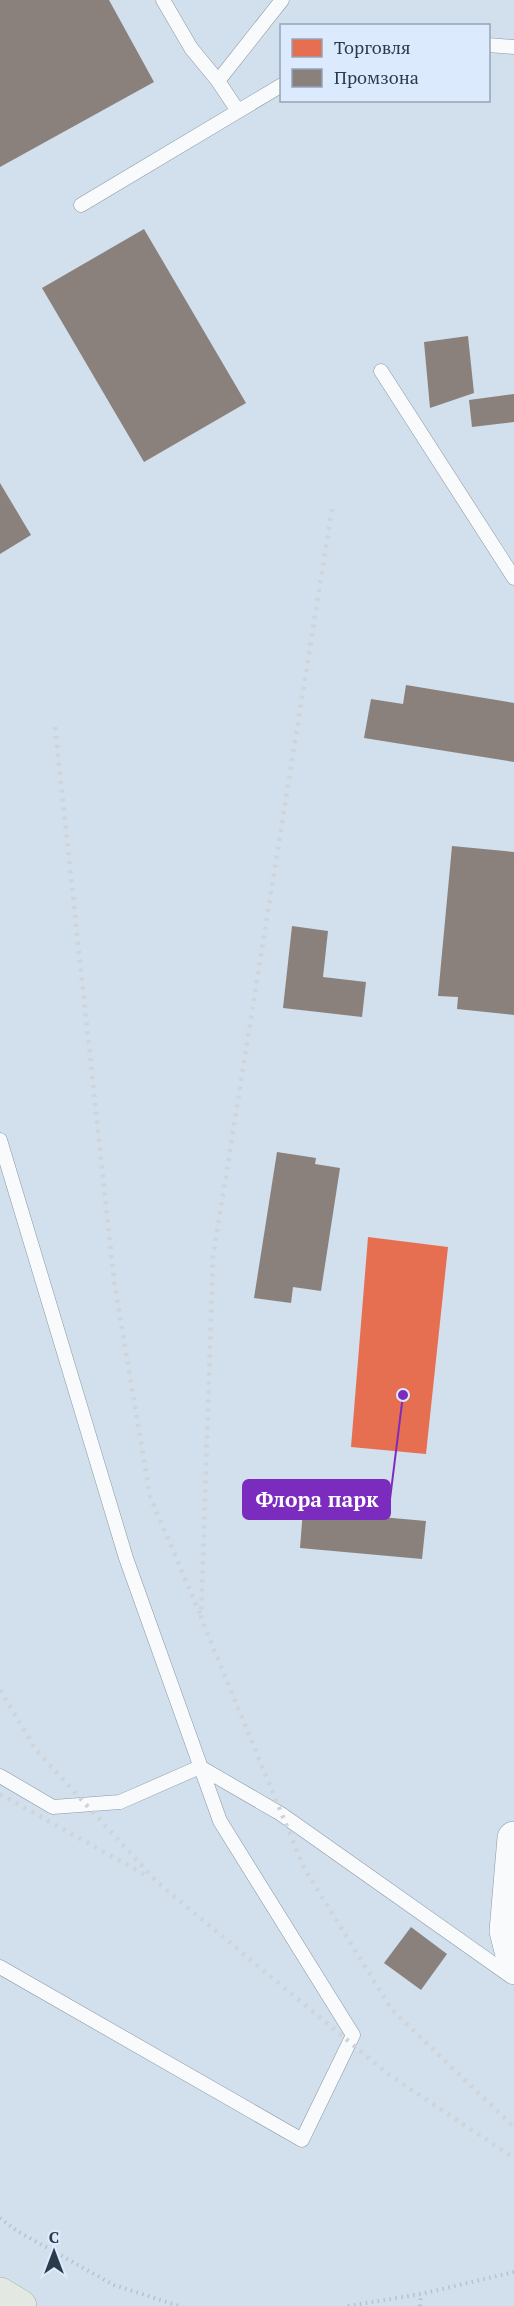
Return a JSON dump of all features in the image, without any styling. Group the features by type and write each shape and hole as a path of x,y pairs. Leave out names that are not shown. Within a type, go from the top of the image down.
{"main road":[{"path":"0,2294 20,2306"}],"street":[{"path":"514,1838 506,1931 514,1963"}],"lane":[{"path":"163,0 191,48 218,81 238,111"},
{"path":"218,81 282,0"},
{"path":"490,45 514,47"},
{"path":"81,206 280,86"},
{"path":"381,371 514,578"},
{"path":"0,1140 126,1558 220,1821 353,2035 302,2140 0,1967"},
{"path":"0,1776 53,1807 120,1802 200,1767"},
{"path":"200,1767 281,1814 514,1978"}],"path":[{"path":"0,2218 17,2231 114,2285 179,2306"},
{"path":"348,2306 421,2294 514,2272"},
{"path":"420,2306 421,2294"}],"building: Торговля":[{"path":"368,1237 448,1247 426,1454 351,1447"}],"building: Промзона":[{"path":"0,0 109,0 154,82 0,167"},
{"path":"144,229 246,403 144,462 42,288"},
{"path":"468,336 474,393 430,408 424,342"},
{"path":"514,394 514,422 472,427 469,400"},
{"path":"0,483 31,535 0,554"},
{"path":"406,685 514,703 514,762 364,738 371,699 403,704"},
{"path":"452,846 514,852 514,1015 457,1009 458,997 438,996"},
{"path":"292,926 328,931 323,977 366,982 362,1017 283,1008"},
{"path":"277,1152 316,1158 315,1164 340,1168 321,1291 293,1287 291,1303 254,1298"},
{"path":"303,1510 426,1521 422,1559 300,1548"},
{"path":"411,1927 447,1954 421,1990 384,1963"}],"railway":[{"path":"332,509 213,1257 201,1618 304,1868 392,2010 514,2127"},
{"path":"55,727 114,1281 150,1496 200,1614"},
{"path":"0,1690 36,1750 157,1882 388,2074 514,2158"},
{"path":"0,1794 147,1876"}],"place":[{"name":"Флора парк","path":"403,1395"}]}
